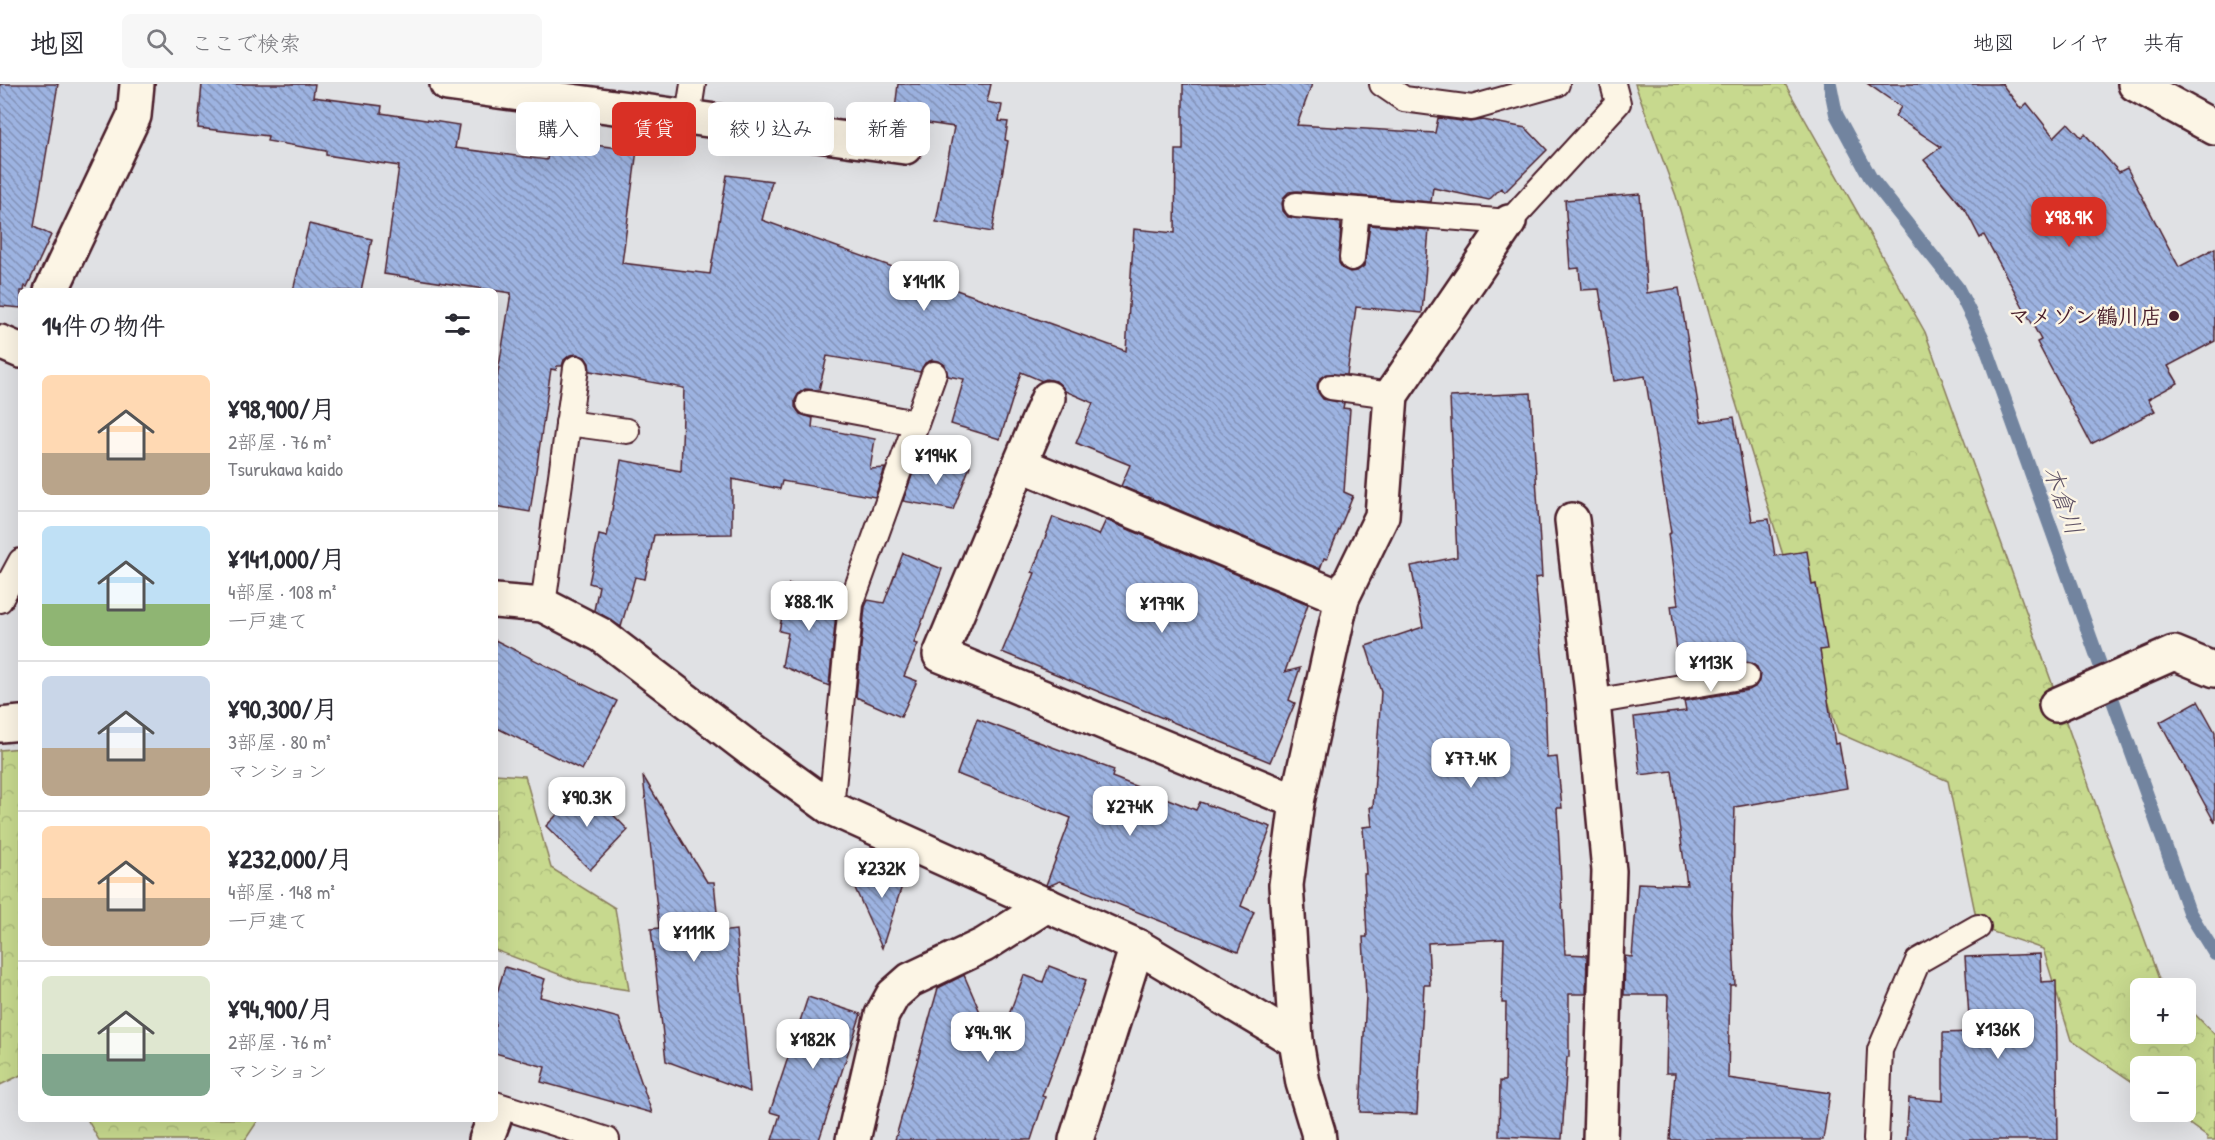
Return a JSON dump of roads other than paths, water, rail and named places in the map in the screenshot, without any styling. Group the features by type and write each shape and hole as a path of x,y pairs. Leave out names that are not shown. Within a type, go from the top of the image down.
{"street":[{"path":"52,288 134,116 137,84"},
{"path":"447,84 612,106"},
{"path":"2135,84 2215,128"},
{"path":"696,117 846,139"},
{"path":"1319,1140 1303,1083 1296,1041 1286,885 1297,802 1342,598 1382,516 1391,395 1509,222"},
{"path":"0,342 18,350"},
{"path":"1048,399 940,656 1297,802"},
{"path":"1020,464 1342,598"},
{"path":"1572,520 1593,702 1609,871 1600,1140"},
{"path":"498,601 543,605 601,635 831,808 1137,946 1296,1041"},
{"path":"2068,700 2174,653 2215,670"},
{"path":"0,725 18,723"},
{"path":"853,1140 882,1015 893,994 910,980 984,945 1047,905"},
{"path":"1076,1140 1137,946"},
{"path":"486,1140 492,1122"}],"lane":[{"path":"690,102 693,84"},
{"path":"1382,84 1404,99 1472,108 1557,84"},
{"path":"1296,205 1509,222 1618,103 1613,84"},
{"path":"1352,258 1357,210"},
{"path":"543,605 576,368"},
{"path":"831,808 851,604 934,374"},
{"path":"1331,387 1391,395"},
{"path":"809,403 916,423"},
{"path":"568,423 627,431"},
{"path":"0,600 18,567"},
{"path":"1593,702 1746,676"},
{"path":"1876,1140 1880,1050 1918,961 1978,927"},
{"path":"498,1112 607,1140"}],"waterway":[{"name":"木倉川","path":"1830,84 1836,114 1870,177 1957,287 1983,339 2189,912 2215,954"}],"place":[{"name":"マメゾン鶴川店","path":"2174,316"}]}
